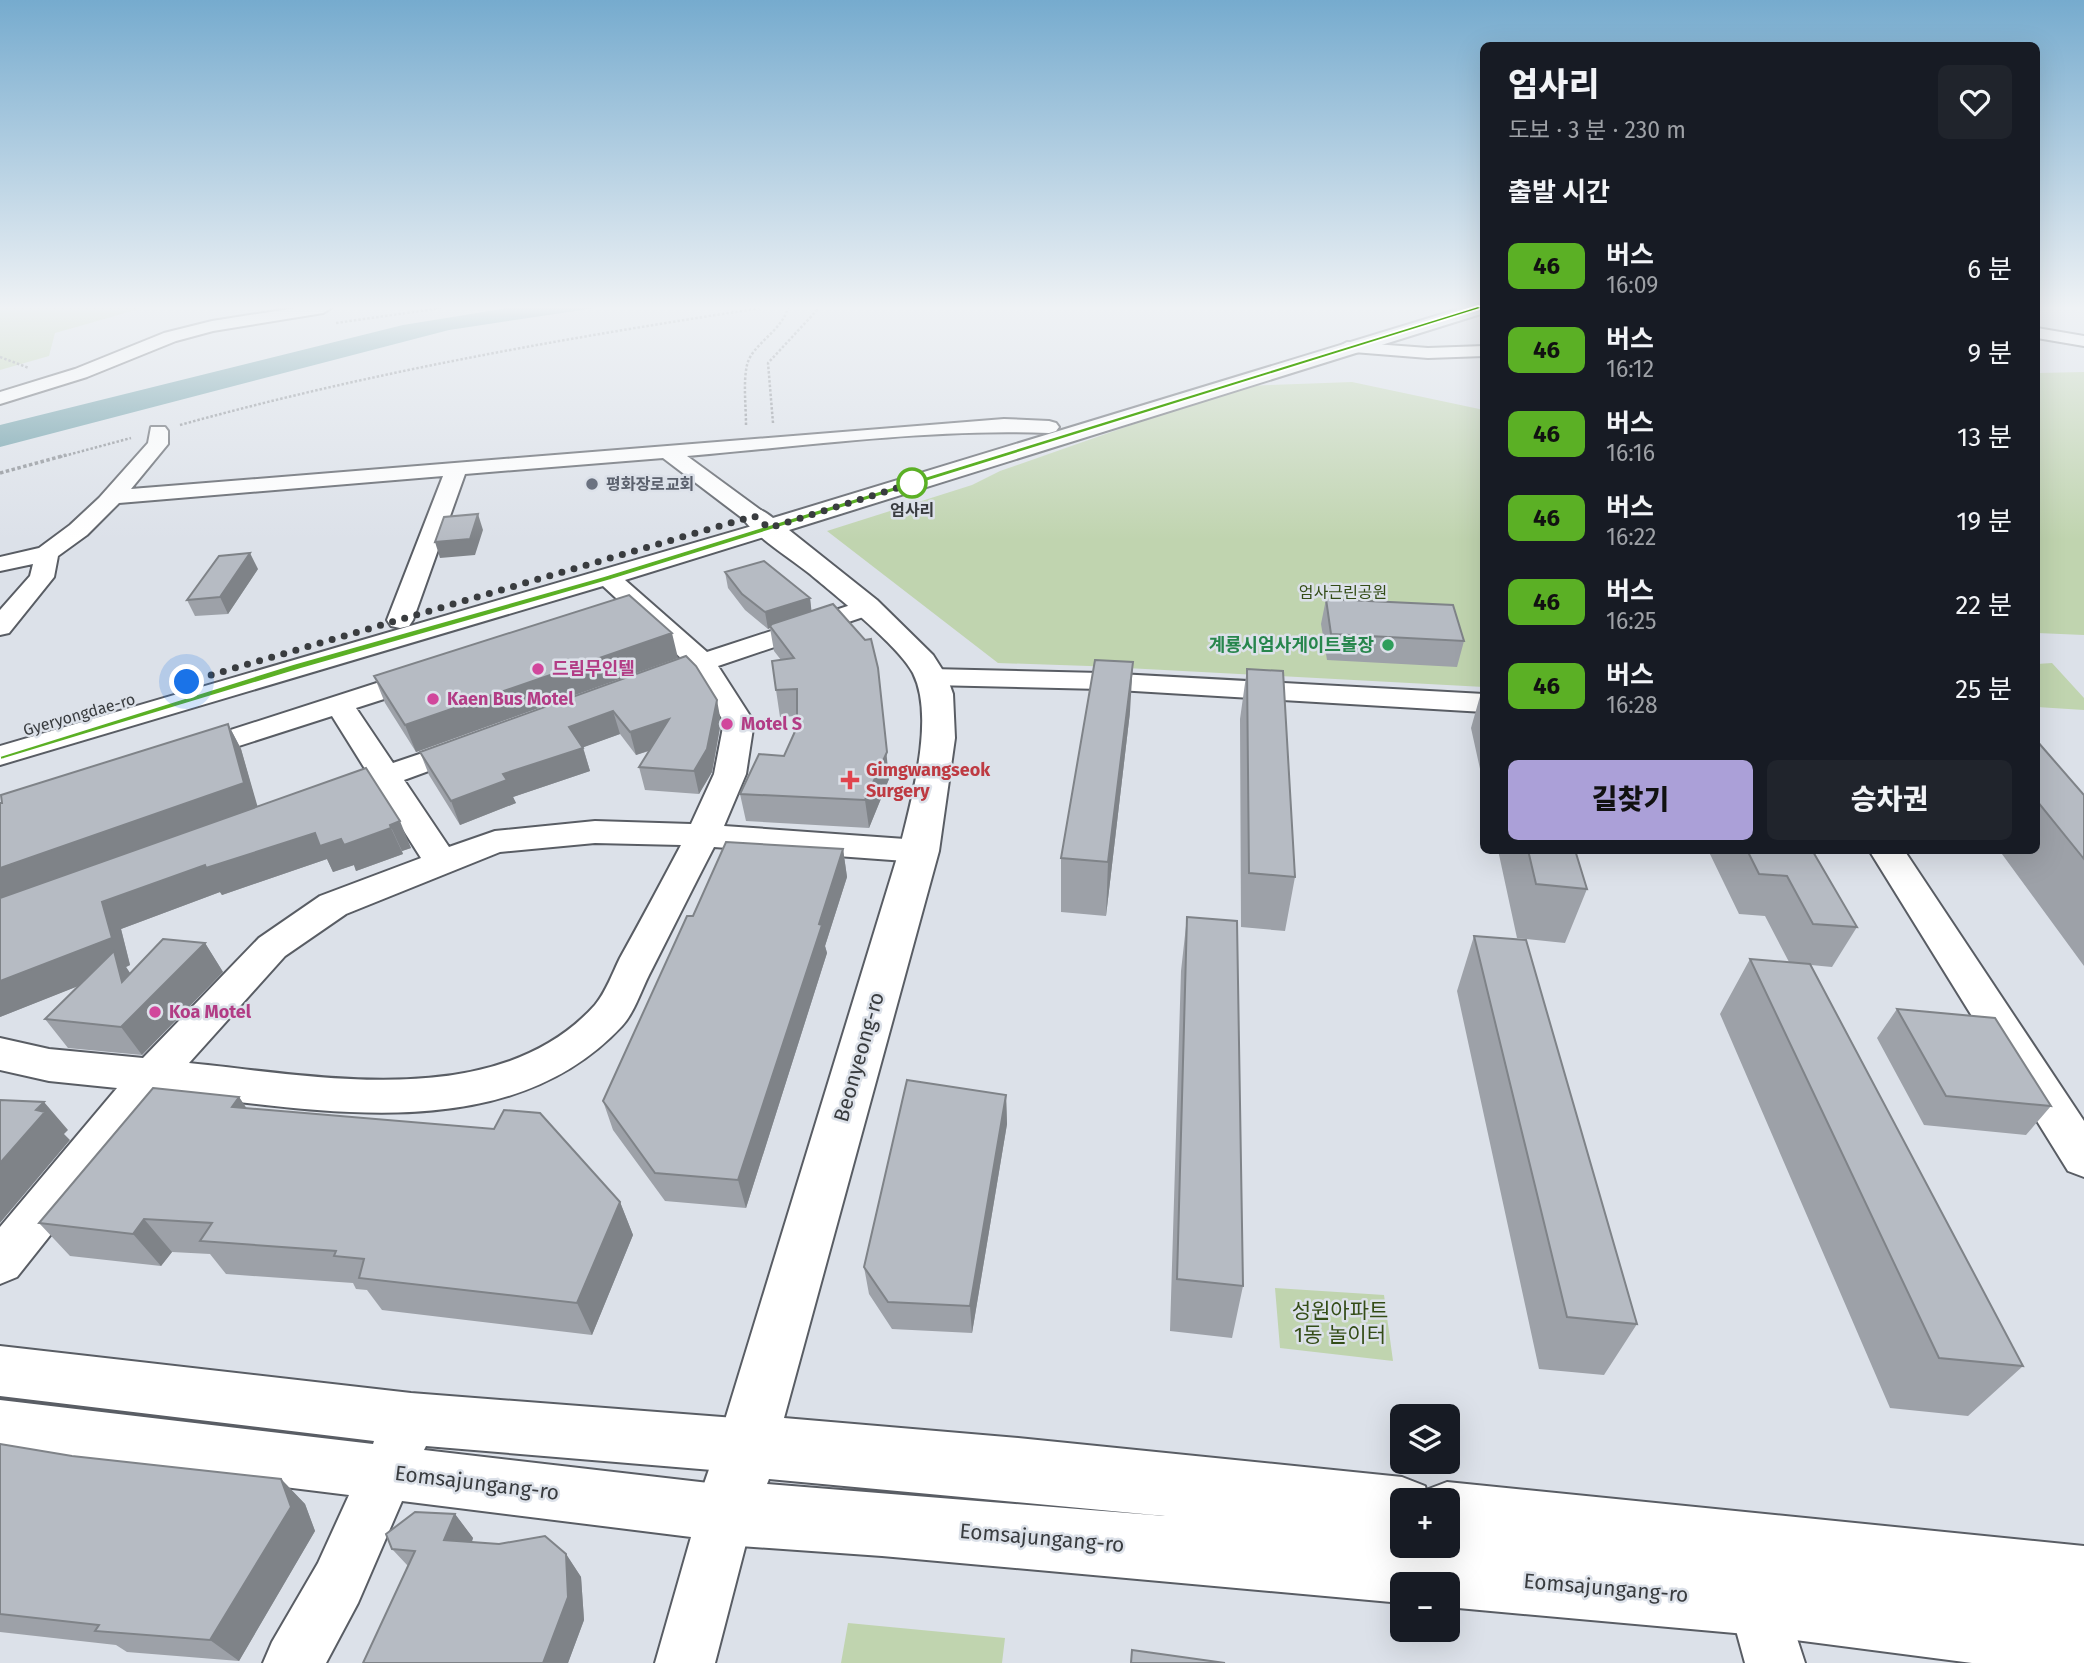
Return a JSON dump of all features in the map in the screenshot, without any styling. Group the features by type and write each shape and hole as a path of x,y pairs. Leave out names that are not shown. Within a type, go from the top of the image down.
{"main road":[{"name":"Gyeryongdae-ro","path":"761,522 1049,427 1187,386"},
{"name":"Gyeryongdae-ro","path":"761,522 1218,386"},
{"name":"Beonyeong-ro","path":"726,1513 748,1446 919,851 934,778 938,706 931,677 913,653 869,607 761,522"},
{"path":"748,1446 1023,1470 1390,1508"},
{"name":"Eomsajungang-ro","path":"726,1513 882,1524 1757,1601 2084,1643"},
{"path":"1460,1515 2084,1580"}],"street":[{"path":"0,398 40,386"},
{"path":"111,497 775,442 1004,425 1049,427"},
{"path":"0,564 47,553 72,538 158,444 158,431"},
{"path":"667,451 761,522"},
{"path":"400,620 457,468"},
{"name":"Gyeryongdae-ro","path":"0,756 297,666 608,578 761,522"},
{"name":"Gyeryongdae-ro","path":"0,737 400,620 761,522"},
{"path":"0,627 42,577 47,553"},
{"path":"0,1054 49,1065 332,1094 430,1096 496,1085 567,1052 611,1014 703,835 730,774 739,722 702,662 629,610 608,578"},
{"path":"651,680 869,607"},
{"path":"0,779 128,739 297,666"},
{"path":"170,760 445,670"},
{"path":"931,677 1101,681 1480,702"},
{"path":"339,705 441,862"},
{"path":"308,804 499,735"},
{"path":"0,1262 154,1074 272,947 333,905 495,842 595,832 703,835 919,851"},
{"path":"1889,854 2084,1158"},
{"path":"0,1371 411,1419 748,1446"},
{"path":"293,1663 338,1583 411,1419"},
{"name":"Eomsajungang-ro","path":"0,1426 726,1513"},
{"name":"Beonyeong-ro","path":"685,1663 726,1513"},
{"path":"1757,1601 1774,1663"}],"path":[{"path":"0,473 274,397 325,386"},
{"path":"746,445 747,386"},
{"path":"770,386 775,442"}],"green space":[{"name":"엄사근린공원","path":"1242,386 1369,386 1480,409 1480,687 998,663 827,531 972,485 1000,471"},
{"path":"2040,386 2084,386 2084,635 2040,633"},
{"path":"2052,663 2084,698 2084,710 2040,707 2040,664"},
{"name":"성원아파트 1동 놀이터","path":"1275,1288 1384,1295 1393,1361 1280,1348"},
{"path":"848,1623 1005,1638 1002,1663 841,1663"}],"water":[{"path":"159,386 236,386 0,447 0,425"}],"building":[{"path":"478,514 470,539 435,542 444,517"},
{"path":"250,553 220,597 187,600 219,556"},
{"path":"764,561 810,598 765,612 742,594 725,572"},
{"path":"629,595 672,633 405,725 374,676"},
{"path":"1326,599 1453,605 1464,641 1331,634"},
{"path":"833,604 865,640 871,639 878,668 887,752 865,800 740,794 759,754 784,756 797,727 797,689 776,690 772,661 794,658 770,626"},
{"path":"686,656 696,666 717,700 707,749 694,771 639,767 669,719 630,732 613,711 569,727 583,748 503,774 507,780 451,801 420,752"},
{"path":"1095,660 1133,662 1108,862 1061,858"},
{"path":"1247,669 1283,671 1295,877 1249,873"},
{"path":"228,724 244,783 0,868 1,795"},
{"path":"2040,744 2084,795 2084,859 2040,805"},
{"path":"366,768 400,821 390,825 391,828 344,845 341,839 320,846 315,833 206,868 205,865 102,902 112,938 0,981 0,898"},
{"path":"726,842 843,849 819,924 822,925 738,1180 655,1173 603,1101 687,916 693,916"},
{"path":"1529,854 1576,854 1587,889 1536,884"},
{"path":"1749,854 1814,854 1857,927 1813,924 1787,876 1759,874"},
{"path":"1187,917 1237,921 1243,1286 1177,1279"},
{"path":"1474,936 1526,940 1637,1324 1567,1317"},
{"path":"163,939 205,943 121,1027 45,1019 114,951 122,982"},
{"path":"1750,959 1810,964 2023,1366 1939,1358"},
{"path":"1897,1009 1995,1018 2051,1106 1946,1096"},
{"path":"907,1080 1006,1095 970,1306 888,1302 864,1267"},
{"path":"153,1088 239,1097 232,1107 494,1129 504,1110 540,1113 620,1202 577,1303 359,1278 364,1259 334,1256 336,1251 200,1241 212,1223 144,1219 133,1234 39,1223"},
{"path":"0,1100 44,1102 36,1110 45,1112 0,1163"},
{"path":"0,1444 72,1456 281,1479 291,1507 210,1640 95,1631 99,1625 0,1614"},
{"path":"415,1512 455,1514 444,1540 499,1544 545,1536 566,1554 568,1597 543,1663 363,1663 415,1551 392,1549 386,1534"},
{"path":"1132,1650 1225,1663 1131,1663"}],"bus line":[{"name":"46","path":"0,756 297,666 608,578 1223,386"}],"place":[{"name":"엄사리","path":"912,483"},
{"name":"평화장로교회","path":"592,484"},
{"name":"계룡시엄사게이트볼장","path":"1388,645"},
{"name":"드림무인텔","path":"538,669"},
{"name":"Kaen Bus Motel","path":"433,699"},
{"name":"Motel S","path":"727,724"},
{"name":"Gimgwangseok Surgery","path":"850,780"},
{"name":"Koa Motel","path":"155,1012"}],"route":[{"path":"187,682 754,516 769,528 916,482 912,483"}]}
